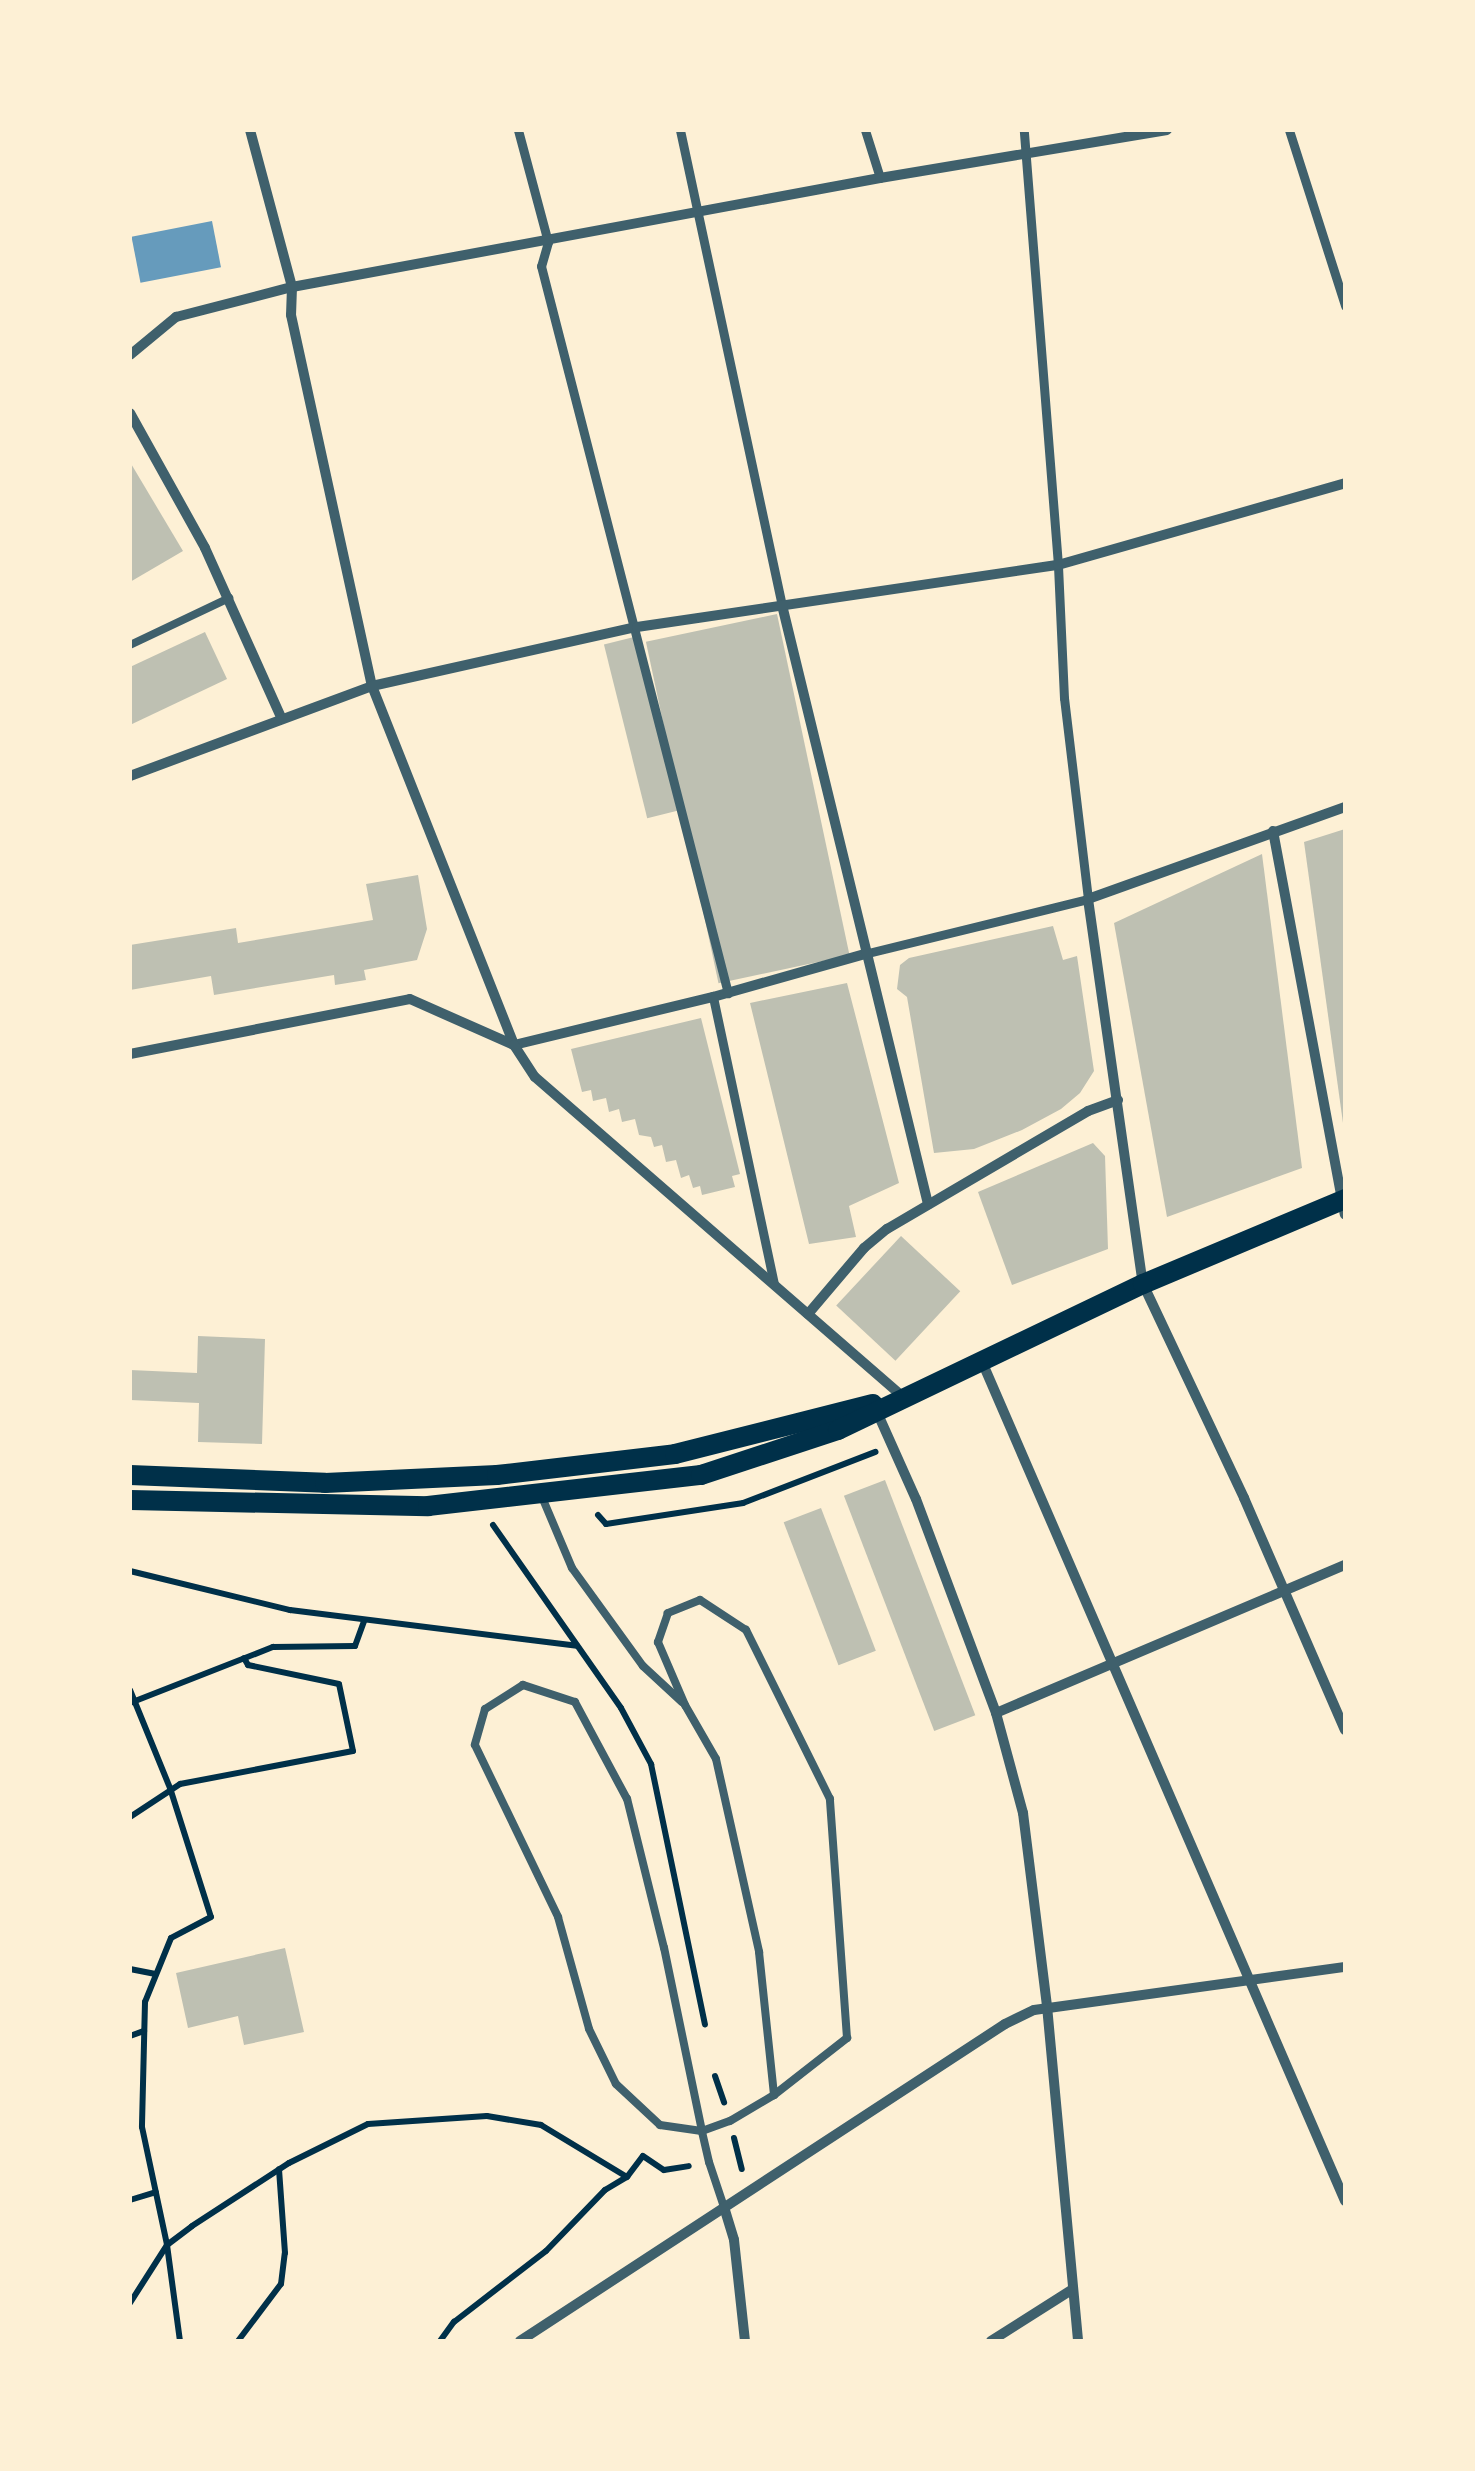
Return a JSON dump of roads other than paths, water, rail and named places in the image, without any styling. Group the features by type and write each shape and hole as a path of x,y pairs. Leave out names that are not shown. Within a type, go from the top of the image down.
{"main road":[{"path":"130,1500 376,1508 542,1497 701,1475 750,1462 877,1411 983,1364 1143,1284 1343,1205"},
{"path":"130,1475 324,1483 497,1475 675,1454 905,1398"}],"street":[{"path":"250,130 292,287 290,314 372,686 514,1045 534,1077 905,1398"},
{"path":"518,130 548,242 542,266 728,993"},
{"path":"680,130 782,605 928,1204"},
{"path":"865,130 880,178"},
{"path":"1024,130 1058,565 1064,698 1143,1284 1345,1730"},
{"path":"130,356 176,316 292,287 880,178 1167,130"},
{"path":"1289,130 1345,306"},
{"path":"130,413 229,598 281,717"},
{"path":"130,776 372,686 637,627 1058,565 1345,483"},
{"path":"130,1054 410,999 514,1045 1088,898 1345,807"},
{"path":"1273,830 1343,1205"},
{"path":"713,997 774,1284"},
{"path":"808,1314 876,1237 1088,1111 1118,1100"},
{"path":"983,1364 1345,2201"},
{"path":"877,1411 916,1499 996,1713 1023,1813 1047,2006 1078,2341"},
{"path":"996,1713 1345,1565"},
{"path":"520,2341 1005,2024 1047,2006 1345,1967"},
{"path":"724,2207 734,2240 746,2341"},
{"path":"991,2341 1073,2288"}],"lane":[{"path":"130,645 229,598"},
{"path":"542,1497 572,1568 643,1666 685,1704"},
{"path":"724,2207 702,2131 626,1799 575,1702 523,1684 485,1709 476,1745 558,1917 590,2029 616,2084 660,2125 702,2131 730,2121 774,2095 847,2038 830,1799 746,1630 700,1600 668,1612 658,1642 685,1704 716,1759 759,1952 774,2095"}],"water":[{"path":"212,221 221,267 140,283 132,237"}]}
